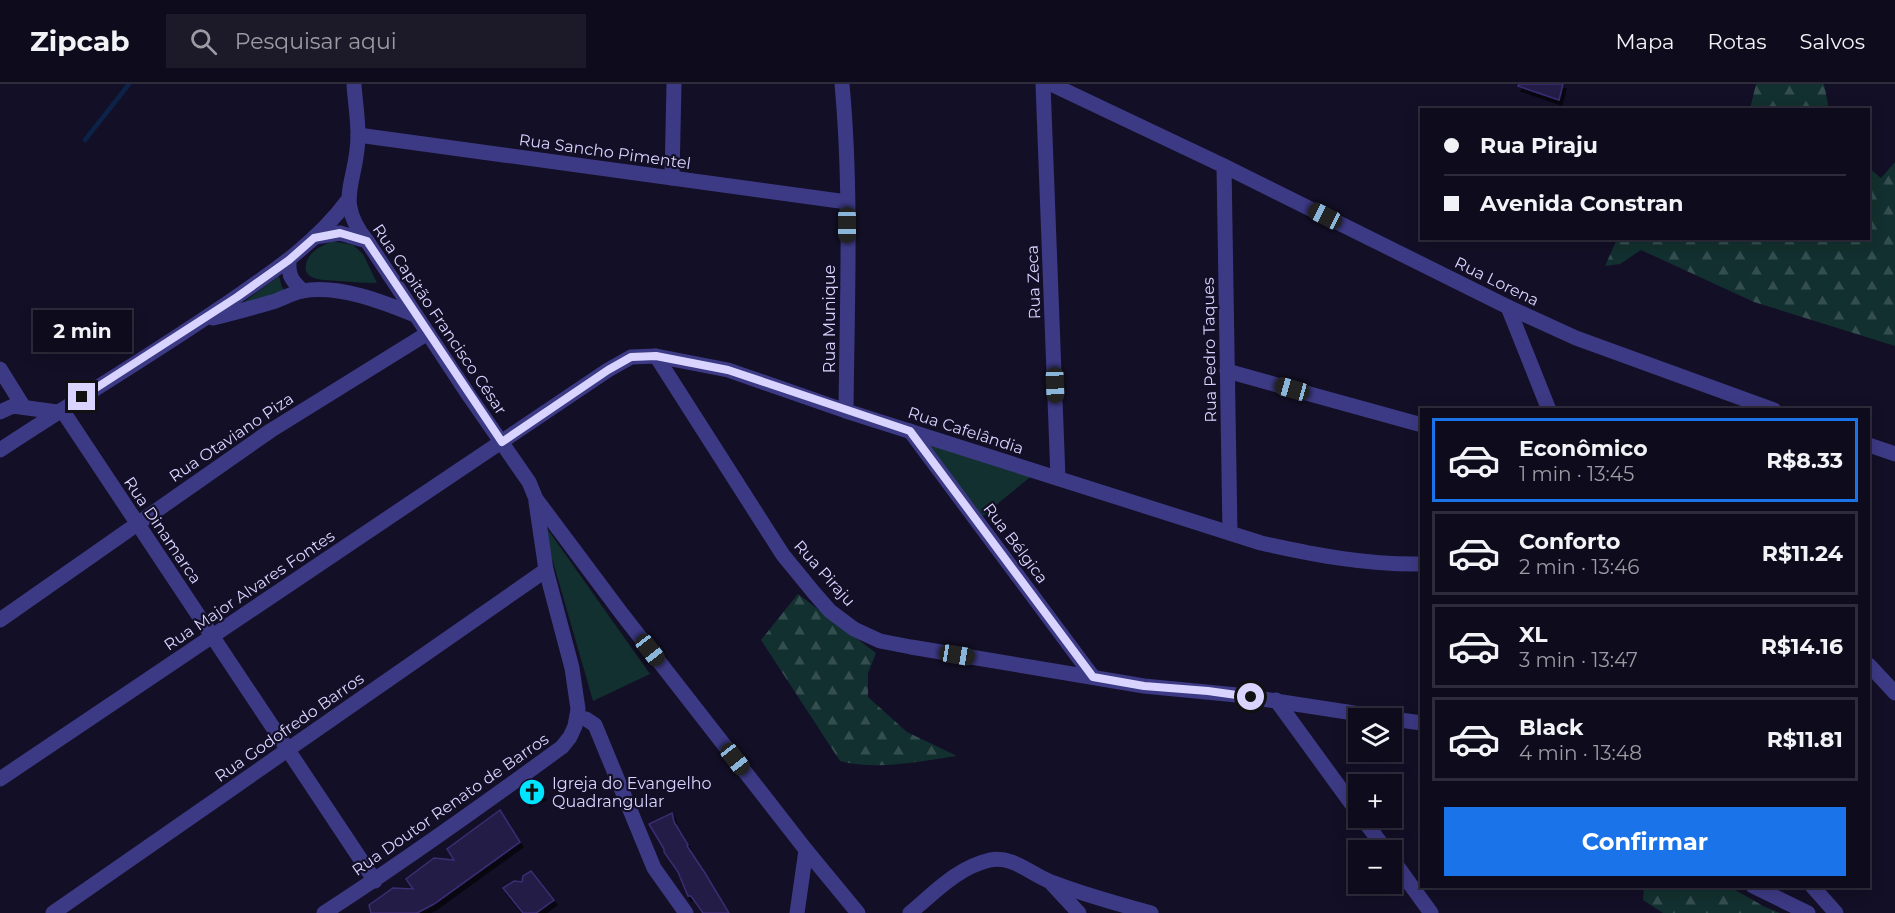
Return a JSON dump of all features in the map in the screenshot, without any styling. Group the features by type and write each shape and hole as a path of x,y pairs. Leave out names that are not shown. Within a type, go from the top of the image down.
{"street":[{"path":"0,450 201,321 289,260 334,219 348,200 356,163 358,135 354,84"},
{"path":"672,178 674,84"},
{"name":"Rua Munique","path":"842,84 848,202 846,411"},
{"name":"Rua Zeca","path":"1043,84 1058,478"},
{"name":"Rua Lorena","path":"1051,84 1576,338 1768,408"},
{"name":"Rua Sancho Pimentel","path":"358,135 848,202"},
{"name":"Rua Pedro Taques","path":"1224,166 1230,533"},
{"name":"Rua Capitão Francisco César","path":"348,200 356,227 529,482 536,499 622,614 858,913"},
{"path":"314,238 340,233 367,241"},
{"path":"289,260 289,275 303,291"},
{"path":"201,321 273,302 303,291 350,293 415,315"},
{"path":"1508,307 1548,408"},
{"name":"Rua Otaviano Piza","path":"0,620 270,431 428,333"},
{"name":"Rua Cafelândia","path":"518,432 616,365 631,357 656,356 728,370 846,411 1261,543 1359,562 1420,564"},
{"name":"Rua Piraju","path":"656,356 783,555 830,611 854,629 880,641 911,647 1144,686 1208,691 1348,712"},
{"path":"0,369 23,406"},
{"path":"1227,371 1420,424"},
{"path":"0,412 8,406 59,411"},
{"name":"Rua Dinamarca","path":"59,411 137,523 375,881"},
{"name":"Rua Bélgica","path":"910,431 1093,677"},
{"name":"Rua Major Alvares Fontes","path":"0,779 518,432"},
{"path":"1870,445 1895,454"},
{"name":"Rua Doutor Renato de Barros","path":"324,913 375,881 462,820 562,747 570,737 578,709 572,668 546,570 536,499"},
{"name":"Rua Godofredo Barros","path":"53,913 546,570"},
{"path":"1870,666 1895,693"},
{"path":"1276,700 1348,799"},
{"path":"577,717 586,719 595,725 654,868 686,913"},
{"path":"1402,720 1420,723"},
{"path":"797,913 806,850"},
{"path":"909,913 960,872 993,859 1009,861 1050,882 1151,913"},
{"path":"1402,873 1431,913"},
{"path":"1050,882 1079,913"},
{"path":"1757,888 1808,913"},
{"path":"1814,888 1836,913"}],"green space":[{"path":"1756,84 1824,84 1829,108 1750,108"},
{"path":"1895,162 1895,346 1754,302 1641,250 1620,264 1605,266 1617,240 1870,240 1870,169 1881,178"},
{"path":"332,241 353,245 363,254 377,283 322,280 310,276 306,268 309,257 317,249"},
{"path":"279,276 282,287 288,294 237,307"},
{"path":"916,436 1035,473 983,516"},
{"path":"541,520 650,674 593,701"},
{"path":"798,594 876,653 868,673 868,697 907,732 957,756 884,765 840,761 761,640"},
{"path":"1644,888 1732,888 1780,913 1663,913 1643,900"}],"building":[{"path":"1519,84 1563,84 1559,100 1518,86"},
{"name":"Igreja do Evangelho Quadrangular","path":"535,783 543,795 527,802 521,789"},
{"path":"500,810 520,842 434,904 417,913 371,913 369,905 393,888 413,889 406,879 434,858 454,860 447,849"},
{"path":"672,813 674,822 687,846 729,913 703,913 691,896 688,896 678,872 649,824"},
{"path":"531,871 554,900 536,913 523,913 503,888 514,881 522,882 523,876"}],"waterway":[{"path":"85,140 129,84"}],"place":[{"name":"Igreja do Evangelho Quadrangular","path":"532,792"}],"route":[{"path":"82,397 237,297 289,260 314,238 331,233 348,235 367,241 502,442 631,357 656,356 728,370 910,431 1093,677 1144,686 1251,697"}]}
